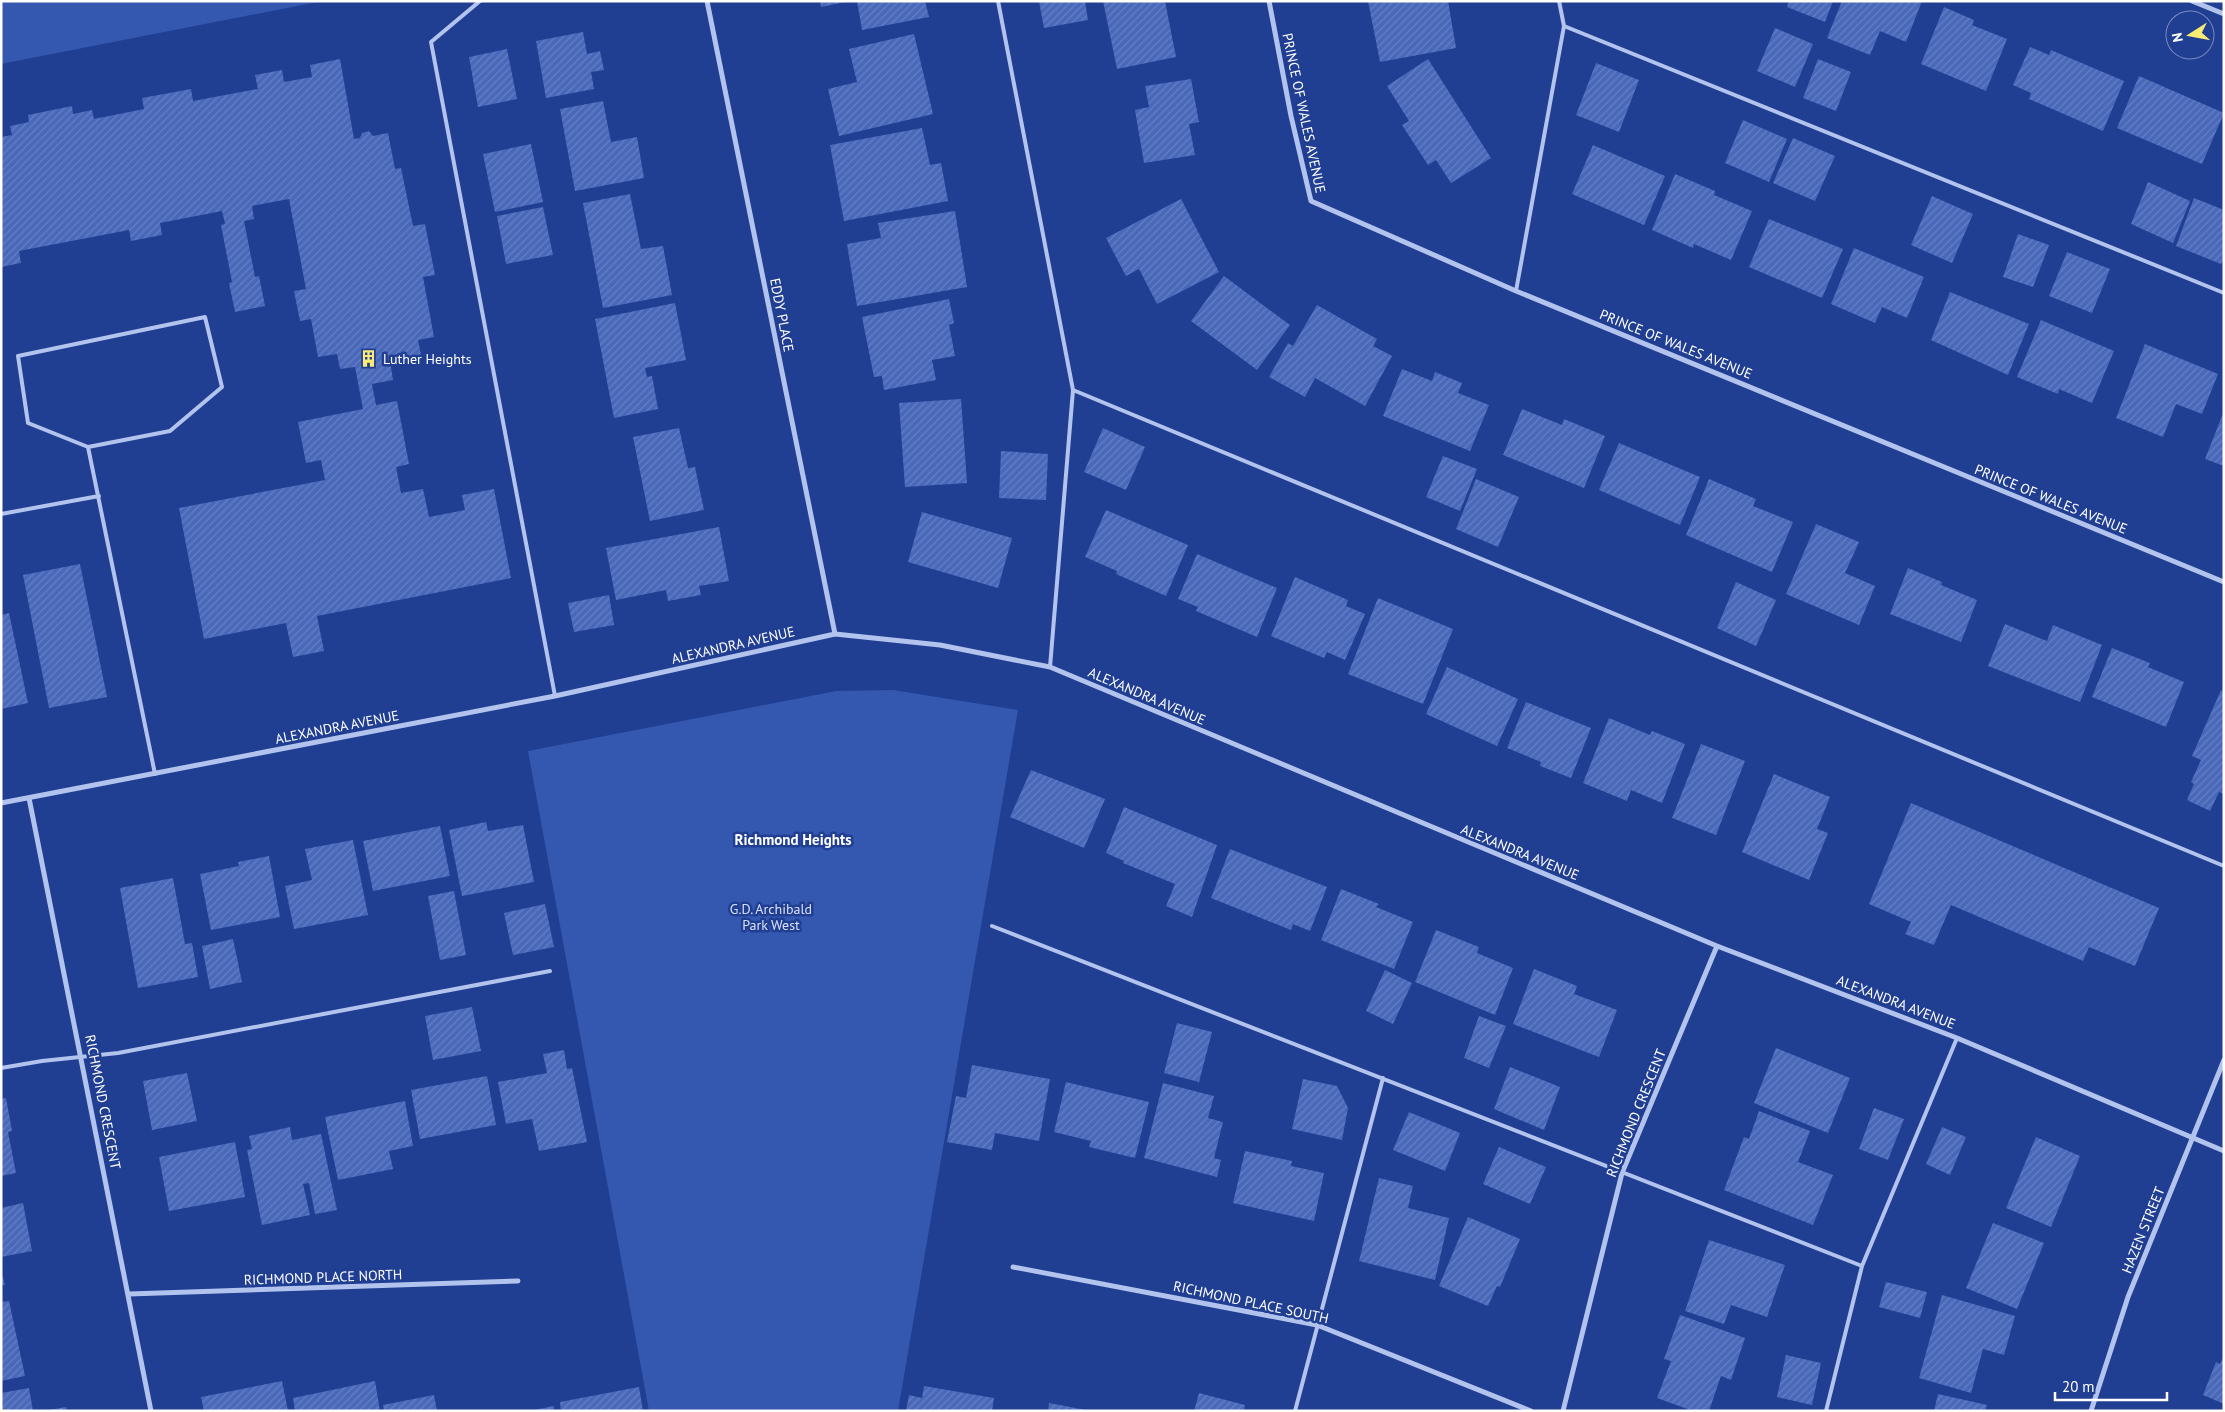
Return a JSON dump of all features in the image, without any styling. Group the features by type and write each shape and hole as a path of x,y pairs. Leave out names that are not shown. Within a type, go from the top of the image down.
{"street":[{"name":"EDDY PLACE","path":"707,1 835,634"},
{"name":"PRINCE OF WALES AVENUE","path":"1269,1 1291,116 1311,201 1516,291 2224,582"},
{"path":"2192,1 2224,14"},
{"name":"ALEXANDRA AVENUE","path":"1,803 555,696 835,634 940,645 1050,668 1717,946 1957,1038 2224,1151"},
{"name":"RICHMOND CRESCENT","path":"29,798 82,1056 151,1411"},
{"name":"RICHMOND CRESCENT","path":"1562,1411 1622,1174 1717,946"},
{"name":"HAZEN STREET","path":"2091,1411 2128,1297 2224,1060"},
{"name":"RICHMOND PLACE SOUTH","path":"1013,1267 1317,1325 1531,1411"},
{"name":"RICHMOND PLACE NORTH","path":"129,1294 518,1281"}],"lane":[{"path":"480,1 431,42 555,696"},
{"path":"998,1 1073,390 1050,668"},
{"path":"1516,291 1564,26 1559,1"},
{"path":"1564,26 2224,293"},
{"path":"206,317 222,388 170,431 88,447 28,422 18,356 206,317"},
{"path":"1073,390 2224,866"},
{"path":"88,447 155,774"},
{"path":"1,514 99,496"},
{"path":"992,926 1383,1078 1622,1174 1862,1266"},
{"path":"1,1068 82,1056 118,1053 550,971"},
{"path":"1826,1411 1862,1266 1957,1038"},
{"path":"1295,1411 1383,1078"}],"green space":[{"path":"1,1 323,1 1,64"},
{"name":"G.D. Archibald Park West","path":"893,690 1018,710 898,1411 649,1411 528,751 836,691"}],"building":[{"path":"820,1 845,1 845,2 821,7"},
{"path":"857,1 925,1 929,17 862,30"},
{"path":"1039,1 1085,1 1088,20 1044,28"},
{"path":"1103,1 1165,1 1176,57 1117,69"},
{"path":"1368,1 1448,1 1456,48 1380,62"},
{"path":"1789,1 1833,1 1825,22 1787,7"},
{"path":"1842,1 1922,1 1906,42 1880,31 1870,55 1827,38"},
{"path":"1944,7 1974,20 1972,25 2007,39 1986,91 1921,64"},
{"path":"1775,28 1813,44 1795,87 1757,71"},
{"path":"583,32 587,54 600,51 604,70 591,72 594,89 546,98 536,41"},
{"path":"914,34 933,114 839,136 828,89 857,82 849,49"},
{"path":"2030,47 2049,55 2051,50 2124,81 2103,131 2029,99 2031,93 2013,85"},
{"path":"507,49 517,99 478,107 469,57"},
{"name":"Luther Heights","path":"340,59 354,139 360,138 362,133 369,131 373,136 388,133 395,169 401,168 413,226 425,224 435,275 423,277 434,337 418,340 421,355 390,361 393,380 372,384 376,405 397,401 409,464 396,467 401,493 423,489 429,517 465,510 462,495 494,489 511,578 317,616 324,651 293,657 286,623 204,639 179,508 325,480 321,460 306,463 298,422 363,409 355,367 340,369 337,354 318,357 311,319 300,321 294,291 306,289 289,199 252,206 254,219 244,221 255,277 259,276 265,306 235,312 229,283 232,282 221,225 225,224 222,211 160,223 162,235 131,241 129,230 19,251 21,263 1,267 1,137 12,135 10,126 29,122 28,115 72,106 73,114 92,110 94,119 144,109 142,98 191,89 193,101 258,89 255,75 282,70 284,82 312,77 310,65"},
{"path":"1428,59 1491,158 1451,183 1436,160 1428,165 1402,125 1409,121 1387,86"},
{"path":"1818,59 1851,72 1836,111 1803,98"},
{"path":"1596,63 1639,80 1619,132 1576,115"},
{"path":"2139,76 2224,113 2202,164 2117,128"},
{"path":"1191,79 1199,122 1189,124 1195,155 1144,163 1135,110 1149,107 1145,86"},
{"path":"603,101 611,142 637,137 644,178 575,191 560,109"},
{"path":"1743,120 1787,139 1769,182 1725,163"},
{"path":"922,128 930,165 941,163 948,201 844,221 830,145"},
{"path":"1793,138 1835,156 1815,201 1773,183"},
{"path":"531,144 543,202 495,212 483,154"},
{"path":"1593,145 1665,176 1644,225 1572,194"},
{"path":"1675,174 1715,191 1714,195 1752,211 1731,260 1694,244 1693,248 1652,230"},
{"path":"2148,182 2190,201 2173,243 2131,224"},
{"path":"630,194 641,249 663,246 672,295 603,308 583,203"},
{"path":"1932,196 1973,214 1952,263 1911,245"},
{"path":"2194,198 2224,210 2224,257 2221,264 2176,246"},
{"path":"1181,199 1219,272 1157,304 1139,269 1126,276 1106,238"},
{"path":"543,207 553,255 506,264 497,216"},
{"path":"955,211 967,287 857,306 847,244 881,238 878,223"},
{"path":"1769,219 1843,249 1822,298 1749,267"},
{"path":"2018,234 2049,245 2033,287 2003,277"},
{"path":"1854,248 1924,277 1907,318 1882,307 1875,323 1831,304"},
{"path":"2067,252 2110,269 2092,313 2049,296"},
{"path":"1224,276 1290,325 1257,370 1191,321"},
{"path":"1950,292 2029,324 2008,375 1931,340"},
{"path":"949,299 954,323 949,325 955,356 932,360 936,380 884,390 882,376 874,377 862,317"},
{"path":"675,303 686,360 645,368 647,377 652,376 658,409 614,418 595,319"},
{"path":"1317,305 1377,339 1373,346 1392,356 1365,406 1315,378 1305,397 1269,377 1288,343 1293,346"},
{"path":"2041,320 2114,351 2092,403 2059,389 2058,394 2017,377"},
{"path":"2145,344 2218,374 2202,414 2176,404 2163,437 2116,418"},
{"path":"1402,369 1432,381 1435,372 1462,383 1458,393 1489,405 1470,451 1383,416"},
{"path":"961,399 967,483 905,487 899,403"},
{"path":"1522,409 1562,425 1564,419 1605,436 1584,488 1503,455"},
{"path":"2224,411 2224,466 2205,459"},
{"path":"679,428 688,468 695,467 704,510 650,521 633,437"},
{"path":"1103,428 1145,447 1126,490 1084,472"},
{"path":"1619,443 1700,477 1680,525 1599,490"},
{"path":"1001,451 1048,454 1046,500 999,498"},
{"path":"1443,456 1477,469 1460,511 1426,497"},
{"path":"1476,479 1519,497 1498,547 1456,529"},
{"path":"1709,479 1756,499 1753,506 1793,522 1772,572 1686,535"},
{"path":"1106,510 1188,545 1166,596 1116,574 1117,571 1085,557"},
{"path":"922,512 1012,538 998,588 908,562"},
{"path":"1816,524 1859,542 1845,573 1875,586 1859,625 1786,594"},
{"path":"719,527 729,581 699,586 701,595 668,601 666,590 616,600 606,548"},
{"path":"1197,554 1277,588 1257,637 1196,611 1198,607 1178,599"},
{"path":"80,564 107,697 49,708 23,575"},
{"path":"1908,568 1942,582 1941,585 1977,600 1961,642 1890,614"},
{"path":"1295,577 1348,600 1346,606 1365,614 1345,660 1327,652 1324,658 1271,636"},
{"path":"1736,582 1776,600 1756,646 1717,628"},
{"path":"609,595 614,625 574,632 568,603"},
{"path":"1378,598 1453,629 1423,704 1348,674"},
{"path":"9,613 28,703 1,709 1,615"},
{"path":"2005,624 2047,641 2053,625 2102,645 2080,702 1988,666"},
{"path":"2112,648 2150,663 2148,667 2184,682 2166,727 2092,697"},
{"path":"1447,667 1518,699 1497,746 1426,714"},
{"path":"2221,690 2224,692 2224,794 2219,792 2210,811 2187,800 2194,784 2191,782 2201,760 2192,756"},
{"path":"1526,702 1591,728 1571,778 1540,766 1541,762 1507,748"},
{"path":"1609,718 1650,735 1652,731 1685,744 1662,803 1631,790 1627,801 1583,783"},
{"path":"1701,744 1745,761 1716,835 1672,818"},
{"path":"1031,770 1105,799 1084,848 1010,817"},
{"path":"1774,774 1830,797 1817,829 1828,833 1809,880 1742,852"},
{"path":"1911,803 2159,908 2135,966 2089,947 2083,961 1951,905 1934,945 1905,934 1911,922 1869,904"},
{"path":"1124,807 1217,845 1192,917 1166,906 1175,884 1123,863 1124,861 1106,853"},
{"path":"486,822 488,831 523,825 534,882 462,896 449,830"},
{"path":"440,826 450,876 373,891 363,841"},
{"path":"353,840 368,915 294,929 285,886 312,880 305,849"},
{"path":"1230,849 1327,887 1310,931 1293,924 1291,930 1211,898"},
{"path":"269,856 280,917 211,930 200,874 239,866 238,862"},
{"path":"173,878 185,944 192,943 198,977 138,988 120,888"},
{"path":"1341,889 1379,904 1376,907 1413,922 1394,969 1321,940"},
{"path":"454,891 466,955 440,960 428,896"},
{"path":"545,904 554,947 513,955 504,913"},
{"path":"1436,930 1479,947 1477,953 1513,968 1495,1015 1415,982"},
{"path":"233,939 242,982 210,989 202,946"},
{"path":"1534,969 1577,986 1574,994 1617,1010 1599,1057 1513,1024"},
{"path":"1385,970 1412,983 1393,1024 1366,1011"},
{"path":"472,1007 481,1051 433,1060 425,1016"},
{"path":"1479,1016 1506,1026 1489,1068 1464,1058"},
{"path":"1177,1023 1212,1032 1199,1082 1164,1073"},
{"path":"1776,1048 1850,1078 1828,1133 1754,1103"},
{"path":"564,1050 567,1069 572,1068 587,1142 539,1151 532,1119 506,1124 498,1082 547,1073 543,1054"},
{"path":"972,1065 1050,1079 1039,1141 995,1133 992,1150 947,1142 956,1096 966,1098"},
{"path":"1510,1067 1560,1087 1544,1130 1494,1109"},
{"path":"187,1073 197,1121 152,1130 143,1081"},
{"path":"487,1076 496,1125 420,1139 411,1090"},
{"path":"1303,1079 1337,1086 1348,1108 1342,1140 1292,1129"},
{"path":"1066,1082 1149,1102 1135,1158 1089,1147 1091,1141 1054,1132"},
{"path":"1163,1083 1214,1096 1208,1118 1223,1122 1214,1158 1221,1160 1217,1177 1144,1158"},
{"path":"6,1098 12,1131 8,1132 16,1173 1,1176 1,1099"},
{"path":"405,1101 413,1146 389,1151 393,1169 338,1180 325,1117"},
{"path":"1874,1108 1904,1119 1888,1160 1859,1149"},
{"path":"1759,1111 1810,1131 1798,1162 1833,1175 1813,1225 1724,1190 1744,1137 1749,1139"},
{"path":"1409,1112 1460,1133 1445,1171 1393,1150"},
{"path":"290,1127 292,1140 321,1134 337,1210 315,1214 309,1183 303,1184 310,1215 262,1225 247,1150 252,1149 249,1136"},
{"path":"1942,1127 1966,1137 1950,1175 1926,1164"},
{"path":"2036,1137 2080,1156 2051,1227 2006,1208"},
{"path":"235,1142 245,1197 169,1211 159,1157"},
{"path":"1499,1147 1546,1167 1530,1204 1483,1184"},
{"path":"1245,1151 1292,1161 1291,1166 1324,1173 1314,1221 1233,1203"},
{"path":"1379,1178 1413,1186 1408,1208 1449,1218 1435,1280 1359,1261"},
{"path":"23,1203 32,1251 1,1257 1,1208"},
{"path":"1468,1217 1520,1239 1500,1287 1497,1286 1488,1306 1439,1286"},
{"path":"1993,1223 2044,1243 2017,1309 1966,1288"},
{"path":"1709,1240 1785,1265 1767,1317 1731,1305 1724,1324 1685,1311"},
{"path":"1,1271 5,1285 1,1285"},
{"path":"1886,1282 1927,1292 1920,1318 1879,1307"},
{"path":"1942,1295 2015,1316 2004,1355 1983,1349 1971,1393 1919,1378"},
{"path":"9,1301 25,1376 1,1381 1,1302"},
{"path":"1680,1315 1745,1338 1731,1380 1721,1376 1709,1411 1693,1411 1657,1398 1671,1361 1664,1359"},
{"path":"1786,1355 1821,1363 1812,1405 1777,1397"},
{"path":"2224,1355 2224,1404 2203,1395 2216,1362 2220,1364"},
{"path":"282,1381 288,1411 204,1411 201,1397"},
{"path":"375,1381 380,1411 295,1411 293,1398"},
{"path":"924,1386 994,1398 992,1411 906,1411 909,1395 922,1398"},
{"path":"639,1387 643,1411 561,1411 560,1402"},
{"path":"29,1388 33,1411 1,1411 1,1393"},
{"path":"1199,1393 1245,1405 1244,1411 1194,1411"},
{"path":"1938,1394 1987,1405 1985,1411 1934,1411"},
{"path":"434,1395 437,1411 384,1411 383,1405"},
{"path":"1049,1403 1086,1410 1086,1411 1048,1411"},
{"path":"554,1406 554,1411 534,1411 534,1410"},
{"path":"66,1407 67,1411 49,1411 49,1410"}],"place":[{"name":"Luther Heights","path":"369,359"}],"district":[{"name":"Richmond Heights","path":"793,839"}]}
